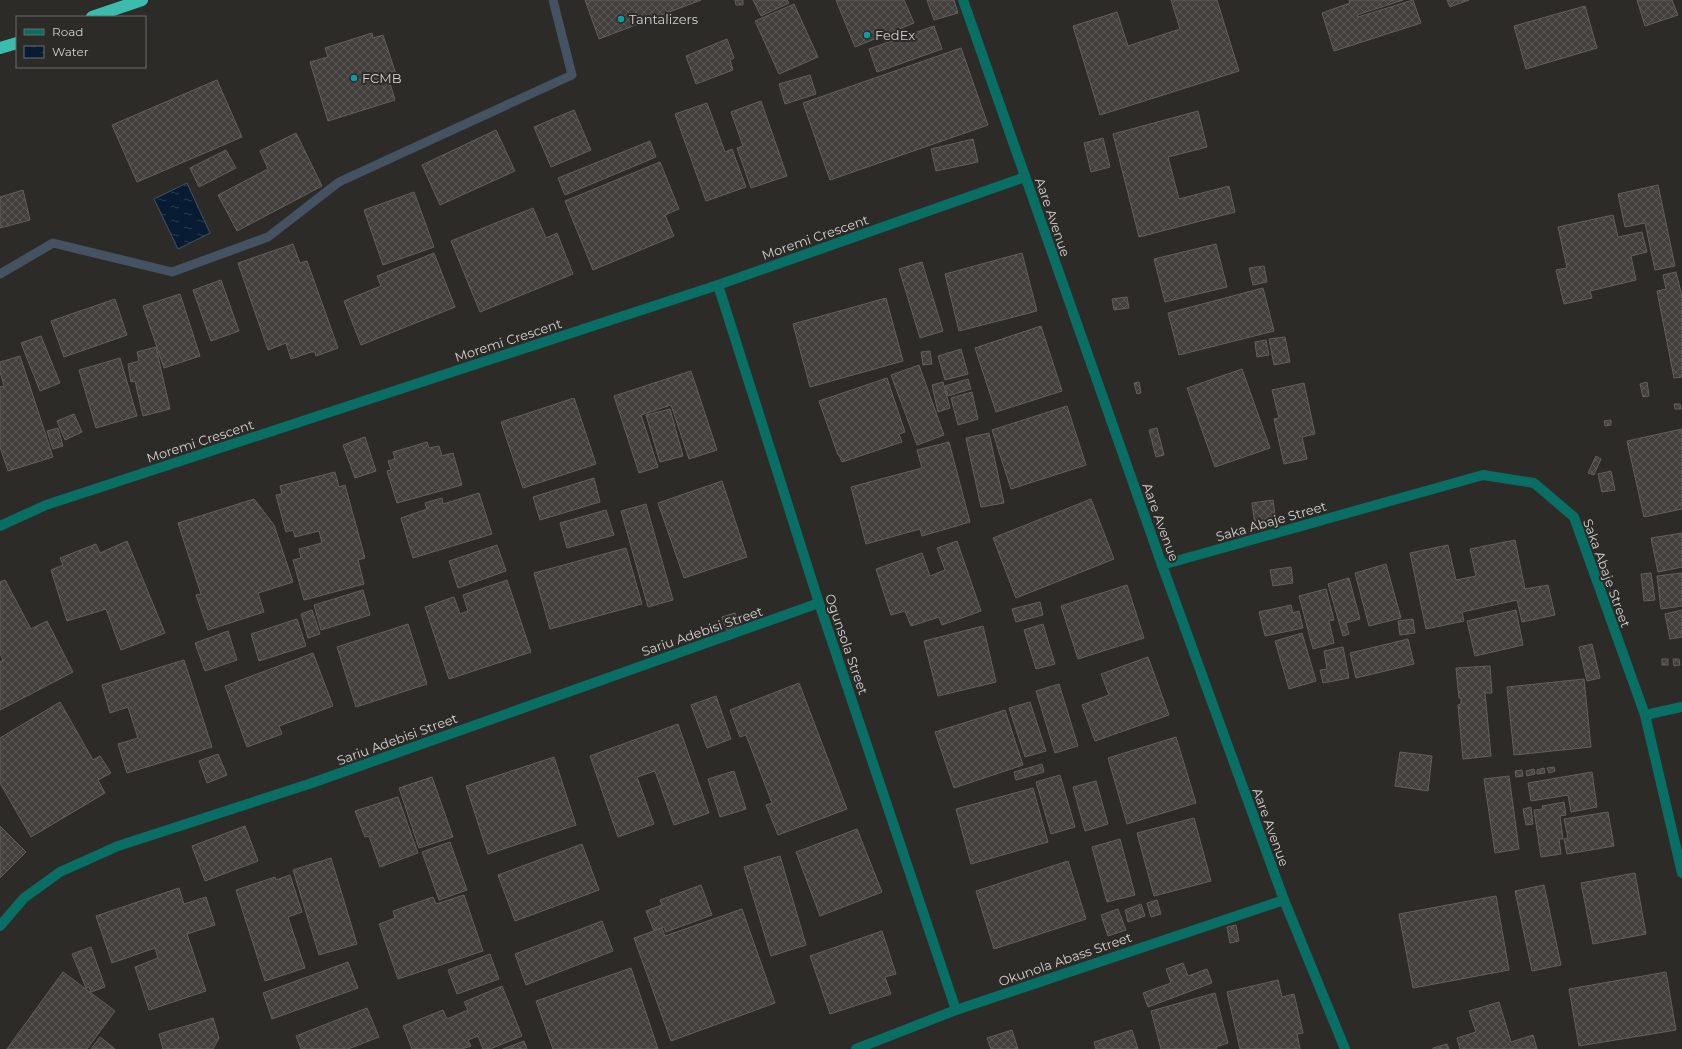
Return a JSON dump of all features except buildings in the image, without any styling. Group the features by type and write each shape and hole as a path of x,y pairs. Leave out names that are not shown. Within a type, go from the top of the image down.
{"highway":[{"path":"95,16 142,0"},
{"path":"0,48 16,43"}],"street":[{"name":"Aare Avenue","path":"963,0 1162,565 1284,900 1345,1049"},
{"name":"Moremi Crescent","path":"0,526 46,505 718,285 1025,177"},
{"name":"Ogunsola Street","path":"718,285 819,604 956,1010"},
{"name":"Saka Abaje Street","path":"1162,565 1483,474 1534,483 1574,517 1645,715 1682,873"},
{"name":"Sariu Adebisi Street","path":"0,926 24,898 60,872 118,846 312,783 819,604"},
{"path":"1645,715 1682,707"},
{"name":"Okunola Abass Street","path":"856,1049 956,1010 1284,900"}],"water":[{"path":"187,183 210,233 178,249 154,199"}],"waterway":[{"path":"0,274 53,243 172,272 268,237 339,182 572,75 553,0"}],"place":[{"name":"Tantalizers","path":"621,19"},
{"name":"FedEx","path":"867,35"},
{"name":"FCMB","path":"354,78"}]}
